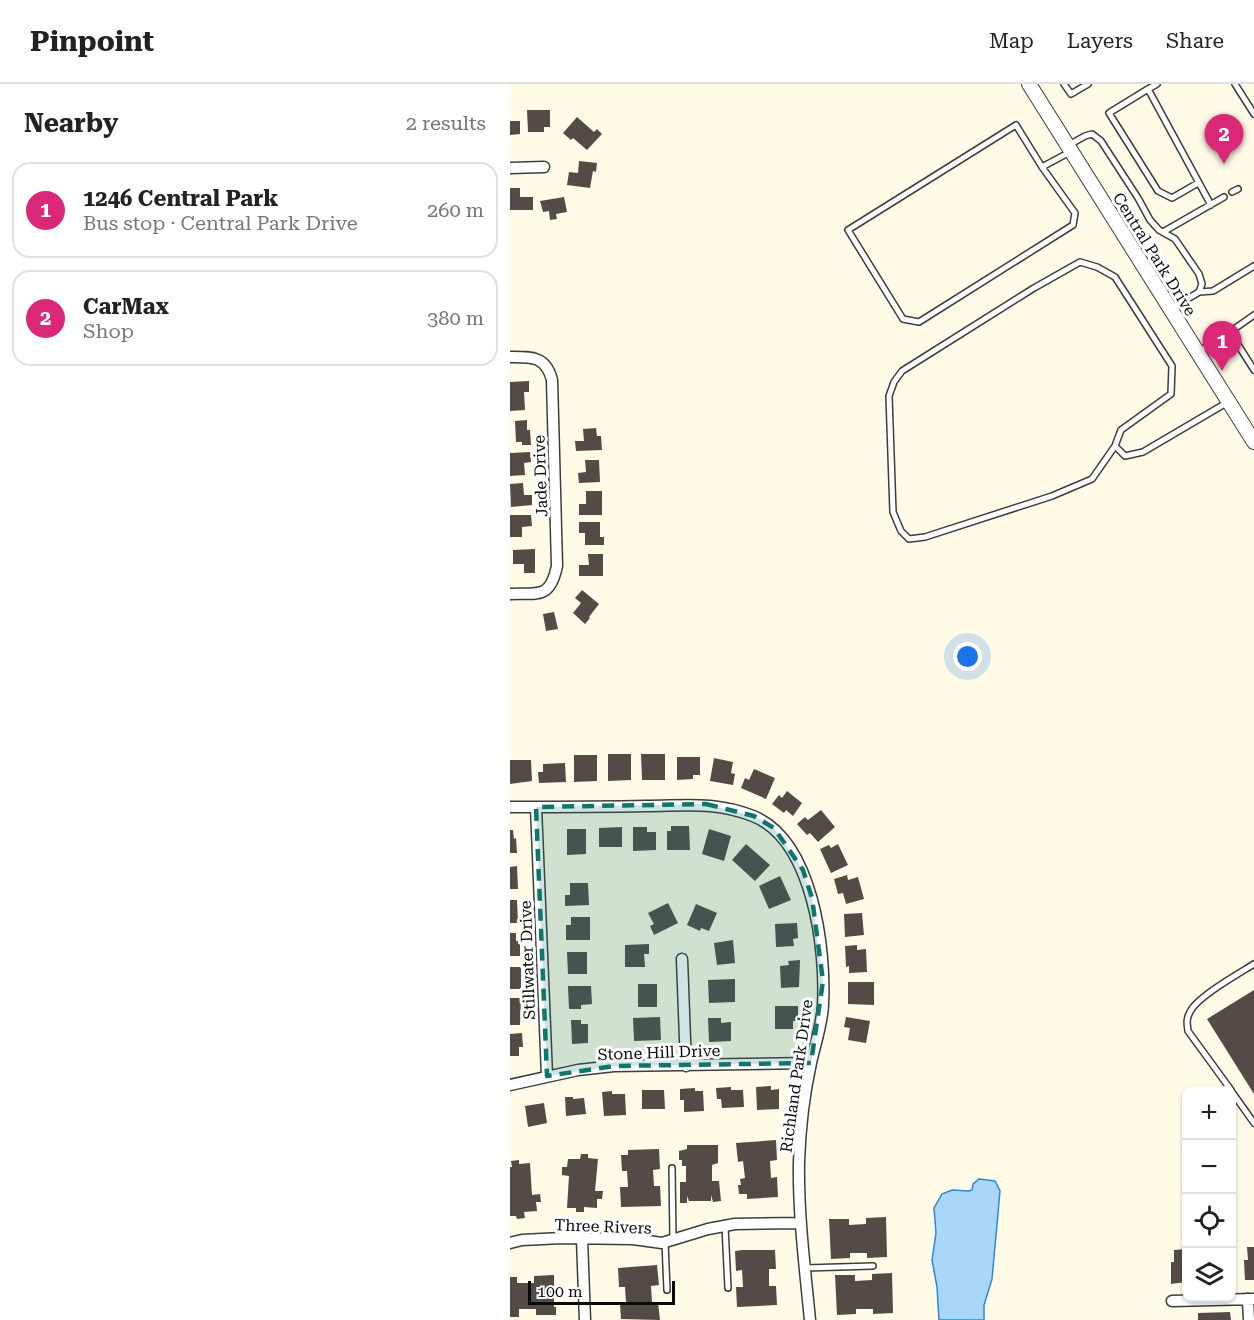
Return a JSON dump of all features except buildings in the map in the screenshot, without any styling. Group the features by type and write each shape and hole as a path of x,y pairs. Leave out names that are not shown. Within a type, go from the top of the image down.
{"street":[{"name":"Central Park Drive","path":"1029,84 1254,442"},
{"path":"510,168 543,167"},
{"name":"Jade Drive","path":"510,357 540,361 549,367 552,380 557,566 553,584 543,593 510,594"},
{"name":"Richland Park Drive","path":"510,807 706,804 754,816 774,828 803,870 812,898 817,925 823,981 823,1007 805,1096 799,1163 801,1223 810,1320"},
{"name":"Stillwater Drive","path":"536,807 547,1076"},
{"path":"682,959 686,1066"},
{"name":"Stone Hill Drive","path":"510,1085 578,1070 614,1066 811,1063"},
{"name":"Three Rivers","path":"510,1243 522,1240 582,1239 669,1241 735,1224 801,1223"},
{"path":"582,1239 585,1320"},
{"path":"1172,1301 1251,1299 1249,1320"}],"lane":[{"path":"1064,84 1071,94 1088,84"},
{"path":"1157,84 1109,113 1158,191 1172,198 1198,183"},
{"path":"1235,84 1254,114"},
{"path":"1148,89 1211,205"},
{"path":"1016,125 1042,167 1075,213 1073,225 919,322 903,319 848,230 1016,125"},
{"path":"1042,167 1085,136 1092,134 1101,141 1150,220 1175,239 1182,248 1202,284 1199,292"},
{"path":"1163,232 1224,197"},
{"path":"1080,262 1097,267 1115,278 1172,366 1171,394 1121,430 1115,446 1092,479 1052,496 925,537 909,539 901,531 893,512 889,396 894,382 902,371 1034,288 1080,262"},
{"path":"1171,309 1199,292 1213,291 1254,266"},
{"path":"1198,352 1254,315"},
{"path":"1230,333 1254,370"},
{"path":"1115,446 1125,456 1143,452 1229,402"},
{"path":"1227,1086 1188,1031 1187,1021 1197,1002 1254,964"},
{"path":"1236,1098 1254,1123"},
{"path":"667,1290 672,1168"},
{"path":"725,1226 728,1288"},
{"path":"806,1268 873,1266"}],"highlighted area":[{"path":"706,804 754,816 774,828 803,870 812,898 823,981 811,1063 614,1066 547,1076 536,807"}],"water":[{"path":"979,1179 995,1181 1000,1191 992,1279 984,1305 984,1320 939,1320 937,1287 932,1260 936,1233 934,1208 942,1194 952,1190 972,1190 973,1184"}],"place":[{"name":"CarMax","path":"1224,164"},
{"name":"1246 Central Park","path":"1222,371"}]}
